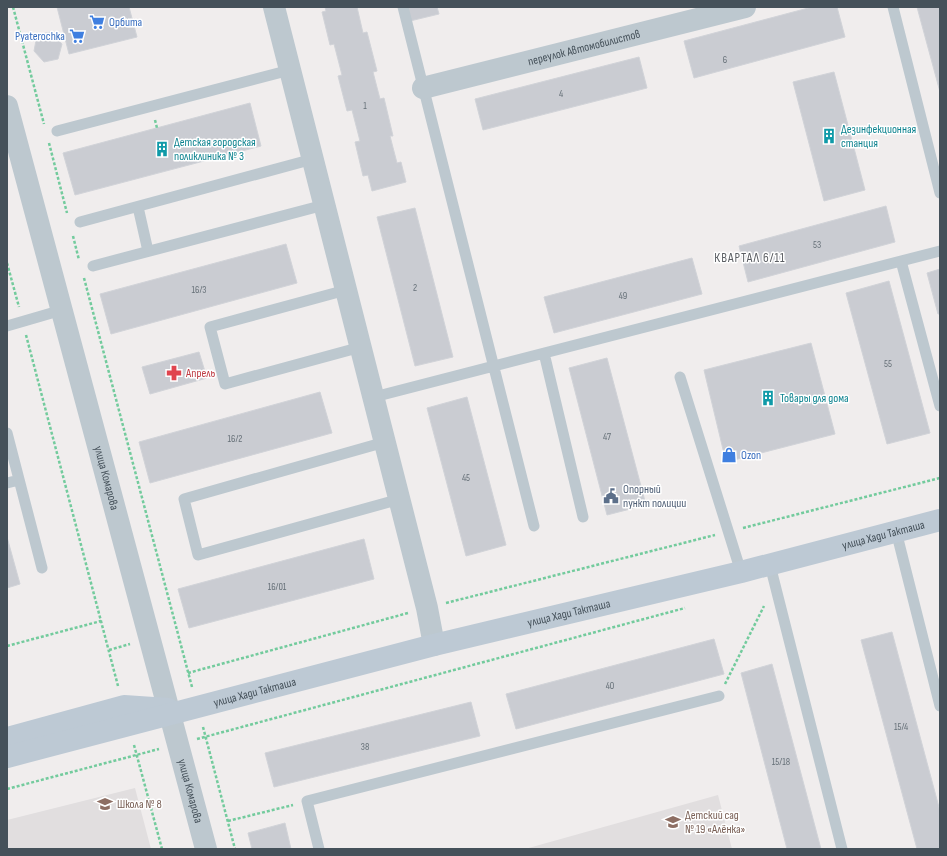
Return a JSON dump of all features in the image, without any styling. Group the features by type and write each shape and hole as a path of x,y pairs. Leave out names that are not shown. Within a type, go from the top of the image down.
{"main road":[{"name":"улица Хади Такташа","path":"7,757 171,712 197,708 434,645 741,572 773,574 896,531 940,520"},
{"name":"улица Хади Такташа","path":"7,738 124,706 171,712"}],"street":[{"path":"274,7 428,608 434,645"},
{"name":"переулок Автомобилистов","path":"423,88 745,7"},
{"name":"улица Комарова","path":"7,106 149,639 171,712 206,849"}],"lane":[{"path":"403,7 534,526"},
{"path":"893,7 940,194"},
{"path":"57,131 290,70"},
{"path":"74,221 138,207 313,159"},
{"path":"93,266 324,205"},
{"path":"138,207 148,251"},
{"path":"374,397 940,251"},
{"path":"901,261 936,377 940,406"},
{"path":"346,290 210,327 225,384 361,347"},
{"path":"7,326 62,310"},
{"path":"544,353 583,517"},
{"path":"680,376 741,572"},
{"path":"7,433 42,568"},
{"path":"385,442 184,499 198,555 400,499"},
{"path":"7,483 19,480"},
{"path":"896,531 940,706"},
{"path":"773,574 842,849"},
{"path":"319,849 307,801 719,696"}],"path":[{"path":"13,7 45,126"},
{"path":"49,142 74,221"},
{"path":"73,234 81,265"},
{"path":"7,263 101,621 7,646"},
{"path":"83,273 197,708 206,736 236,849"},
{"path":"188,673 428,608 940,478"},
{"path":"719,696 773,574"},
{"path":"7,789 691,607"},
{"path":"137,755 162,849"},
{"path":"228,821 307,801"}],"shaded area":[{"name":"Школа № 8","path":"135,788 151,849 7,849 7,820"},
{"name":"Детский сад № 19 «Алёнка»","path":"718,795 732,849 525,849"}],"building":[{"name":"Орбита","path":"57,7 129,7 137,37 69,54"},
{"path":"325,7 357,7 363,33 367,32 377,71 373,72 380,99 384,98 393,136 390,136 397,163 401,162 406,182 372,191 368,175 363,176 355,142 360,141 352,110 347,111 338,76 342,75 334,44 330,45 322,12 326,11"},
{"path":"407,7 437,7 439,14 410,21"},
{"path":"812,7 837,7 845,37 694,78 684,41"},
{"path":"917,7 940,7 940,92"},
{"path":"51,32 62,44 58,59 44,62 34,51 37,35"},
{"path":"639,57 647,88 483,130 475,99"},
{"name":"Дезинфекционная станция","path":"834,72 865,190 824,201 793,82"},
{"name":"Детская городская поликлиника № 3","path":"250,103 261,146 75,195 63,153"},
{"path":"886,206 895,242 748,282 739,246"},
{"path":"415,208 453,357 415,366 377,217"},
{"path":"286,244 297,283 111,334 100,294"},
{"path":"692,258 702,294 554,333 544,297"},
{"path":"940,269 940,314 938,314 927,273"},
{"path":"889,281 930,433 887,444 846,293"},
{"name":"Товары для дома","path":"811,343 835,434 726,462 704,370"},
{"name":"Апрель","path":"199,352 207,378 150,394 142,367"},
{"path":"607,358 646,505 607,515 569,368"},
{"path":"320,392 332,433 150,483 139,442"},
{"path":"467,397 506,545 466,556 427,408"},
{"path":"7,537 20,584 7,588"},
{"path":"364,539 374,579 189,628 178,589"},
{"path":"892,632 940,811 940,849 917,849 861,640"},
{"path":"714,639 724,674 516,729 506,694"},
{"path":"772,664 821,849 787,849 741,673"},
{"path":"471,702 480,736 274,787 265,753"},
{"path":"285,823 291,849 252,849 248,833"}],"place":[{"name":"Орбита","path":"97,22"},
{"name":"Pyaterochka","path":"77,36"},
{"name":"Дезинфекционная станция","path":"829,136"},
{"name":"Детская городская поликлиника № 3","path":"162,149"},
{"name":"Апрель","path":"174,373"},
{"name":"Товары для дома","path":"768,398"},
{"name":"Ozon","path":"729,455"},
{"name":"Опорный пункт полиции","path":"611,496"},
{"name":"Школа № 8","path":"105,804"},
{"name":"Детский сад № 19 «Алёнка»","path":"673,822"}],"district":[{"name":"КВАРТАЛ 6/11","path":"750,257"}]}
